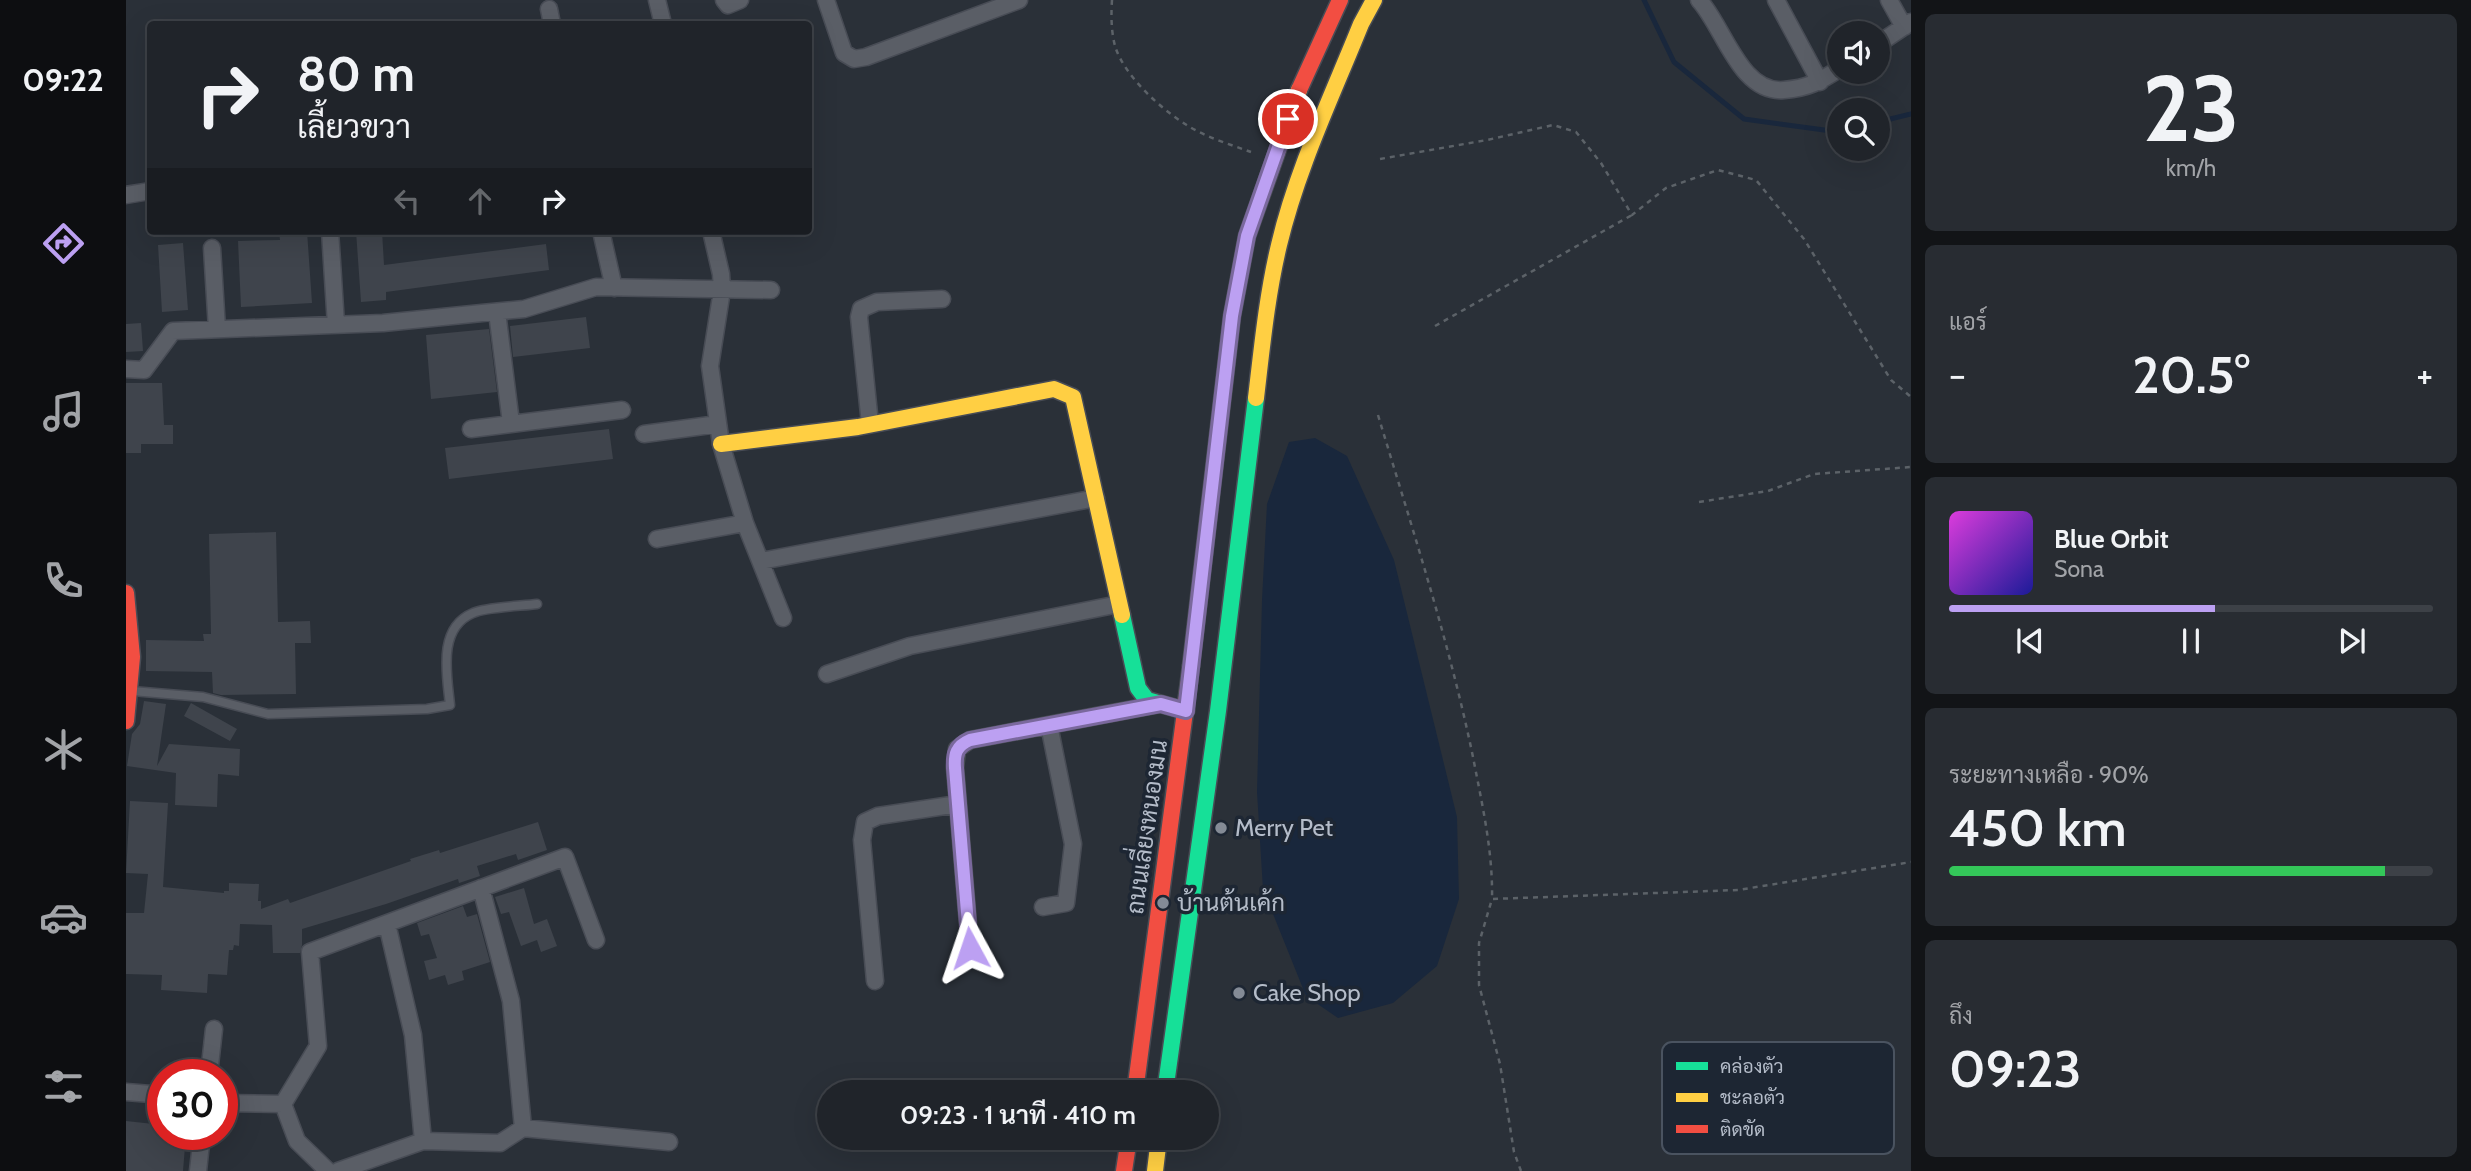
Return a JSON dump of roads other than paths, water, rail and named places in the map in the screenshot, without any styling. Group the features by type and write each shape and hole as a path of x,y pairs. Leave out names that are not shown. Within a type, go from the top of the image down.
{"main road":[{"name":"ถนนเลี่ยงหนองมน","path":"1137,1080 1186,711 1232,316 1247,236 1303,78 1340,0"},
{"path":"1168,1080 1218,711 1264,327 1279,244 1300,177 1361,24 1374,0"},
{"path":"721,444 870,424 1055,389 1073,397 1138,688 1147,700 1186,711"},
{"path":"126,593 133,662 132,691 126,717"},
{"path":"1124,1171 1127,1150"},
{"path":"1155,1171 1158,1150"}],"street":[{"path":"657,0 662,21"},
{"path":"724,0 728,5 740,0"},
{"path":"826,0 844,53 847,57 861,59 1018,0"},
{"path":"1700,0 1711,13 1748,77 1760,86 1777,91 1797,89 1827,77"},
{"path":"1776,0 1820,82"},
{"path":"1889,0 1907,24 1890,36"},
{"path":"126,195 147,192"},
{"path":"330,235 336,325"},
{"path":"602,235 614,288"},
{"path":"712,235 722,290 710,366 721,444 745,523 783,618"},
{"path":"212,248 217,329"},
{"path":"126,369 144,370 173,331 383,323 497,312 524,309 596,287 771,290"},
{"path":"870,424 859,317 861,309 877,302 942,299"},
{"path":"497,312 511,423"},
{"path":"471,429 622,410"},
{"path":"644,434 718,424"},
{"path":"761,561 1096,499"},
{"path":"657,539 745,523"},
{"path":"827,674 909,646 1119,604"},
{"path":"970,948 954,756 961,744 970,740 1161,704"},
{"path":"1043,907 1066,903 1073,844 1049,725"},
{"path":"875,981 862,839 865,822 878,816 958,804"},
{"path":"283,1104 317,1046 310,952 565,857 596,940"},
{"path":"481,888 511,1001 523,1128"},
{"path":"387,923 413,1035 424,1141"},
{"path":"211,1059 214,1029"},
{"path":"126,1092 147,1094"},
{"path":"238,1103 283,1104"},
{"path":"283,1104 297,1141 328,1171"},
{"path":"338,1171 424,1141 499,1143 523,1128 669,1142"},
{"path":"198,1171 200,1150"}],"lane":[{"path":"132,691 203,697 268,714 427,709 450,705 446,668 447,645 455,627 472,612 537,604"}],"water":[{"path":"1315,438 1347,456 1394,560 1457,817 1459,899 1437,966 1393,1003 1338,1018 1306,996 1263,889 1257,792 1267,504 1289,442"}],"waterway":[{"path":"1644,0 1674,62 1744,119 1827,130"},
{"path":"1890,119 1911,114"}],"place":[{"name":"Merry Pet","path":"1221,828"},
{"name":"บ้านต้นเค้ก","path":"1163,903"},
{"name":"Cake Shop","path":"1239,993"}]}
